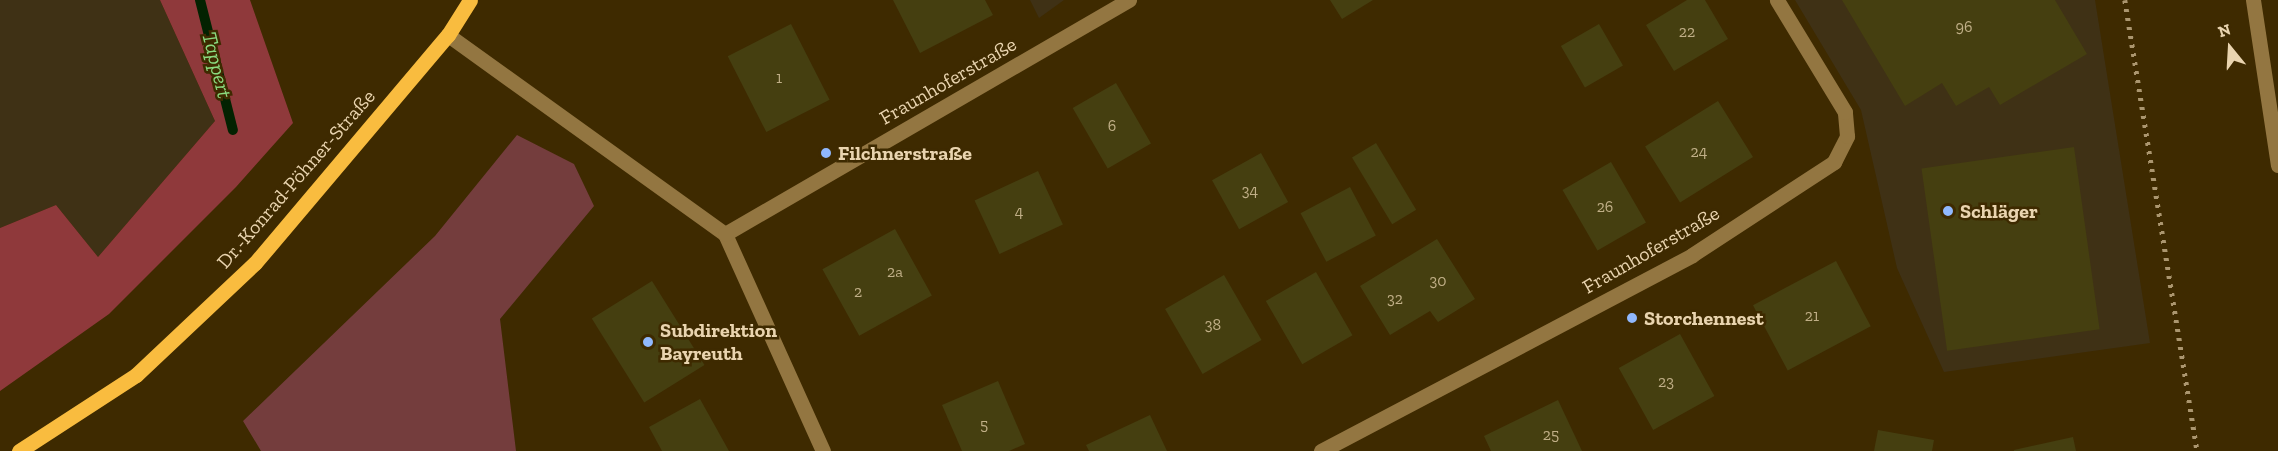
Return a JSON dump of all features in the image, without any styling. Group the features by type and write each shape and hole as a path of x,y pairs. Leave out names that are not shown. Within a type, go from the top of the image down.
{"main road":[{"name":"Dr.-Konrad-Pöhner-Straße","path":"19,451 136,375 255,263 448,35 470,0"}],"street":[{"name":"Fraunhoferstraße","path":"725,234 1129,0"},
{"name":"Fraunhoferstraße","path":"1321,451 1692,255 1834,162 1847,136 1845,112 1777,0"},
{"path":"2253,0 2276,135 2278,165"},
{"path":"448,35 725,234 823,451"}],"shaded area":[{"path":"0,0 160,0 215,121 98,257 56,205 0,228"},
{"path":"160,0 250,0 293,123 236,187 109,314 0,391 0,228 56,205 98,257 215,121"},
{"path":"1030,0 1064,0 1039,18"},
{"path":"1795,0 2095,0 2150,343 1944,372 1897,268 1861,110"},
{"path":"517,135 574,164 594,206 500,319 516,451 261,451 243,421 435,236"}],"building":[{"path":"893,0 985,0 993,15 920,53"},
{"path":"1330,0 1373,0 1342,19"},
{"path":"1687,0 1705,0 1728,39 1674,71 1646,25"},
{"path":"1842,0 2055,0 2087,54 2000,105 1989,87 1956,106 1942,83 1905,106"},
{"path":"791,24 830,100 766,132 728,56"},
{"path":"1599,24 1623,66 1585,88 1561,46"},
{"path":"1116,83 1151,144 1108,169 1073,108"},
{"path":"1718,101 1753,157 1680,203 1645,147"},
{"path":"1376,143 1416,210 1392,224 1352,157"},
{"path":"2074,147 2100,329 1947,351 1921,168"},
{"path":"1261,153 1288,202 1239,229 1212,180"},
{"path":"1611,162 1646,223 1598,251 1563,190"},
{"path":"1038,171 1063,224 999,254 975,201"},
{"path":"1350,187 1376,236 1326,262 1301,213"},
{"path":"895,229 932,295 859,336 822,269"},
{"path":"1437,239 1475,299 1438,322 1430,311 1390,335 1360,286"},
{"path":"1836,261 1871,326 1788,370 1753,305"},
{"path":"1316,272 1352,335 1302,364 1266,301"},
{"path":"1224,275 1262,340 1203,374 1165,309"},
{"name":"Subdirektion Bayreuth","path":"652,281 704,365 644,403 592,319"},
{"path":"1680,334 1714,396 1653,430 1619,368"},
{"path":"998,381 1025,444 1009,451 962,451 942,405"},
{"path":"700,399 729,451 662,451 649,427"},
{"path":"1558,400 1582,451 1491,451 1484,436"},
{"path":"1150,415 1167,451 1089,451 1086,445"},
{"path":"1878,430 1934,440 1932,451 1874,451"},
{"path":"2073,437 2076,451 2014,451 2014,450"}],"waterway":[{"name":"Tappert","path":"200,0 233,130"}],"railway":[{"path":"2125,0 2197,451"}],"place":[{"name":"Filchnerstraße","path":"826,153"},
{"name":"Schläger","path":"1948,211"},
{"name":"Storchennest","path":"1632,318"},
{"name":"Subdirektion Bayreuth","path":"648,342"}]}
